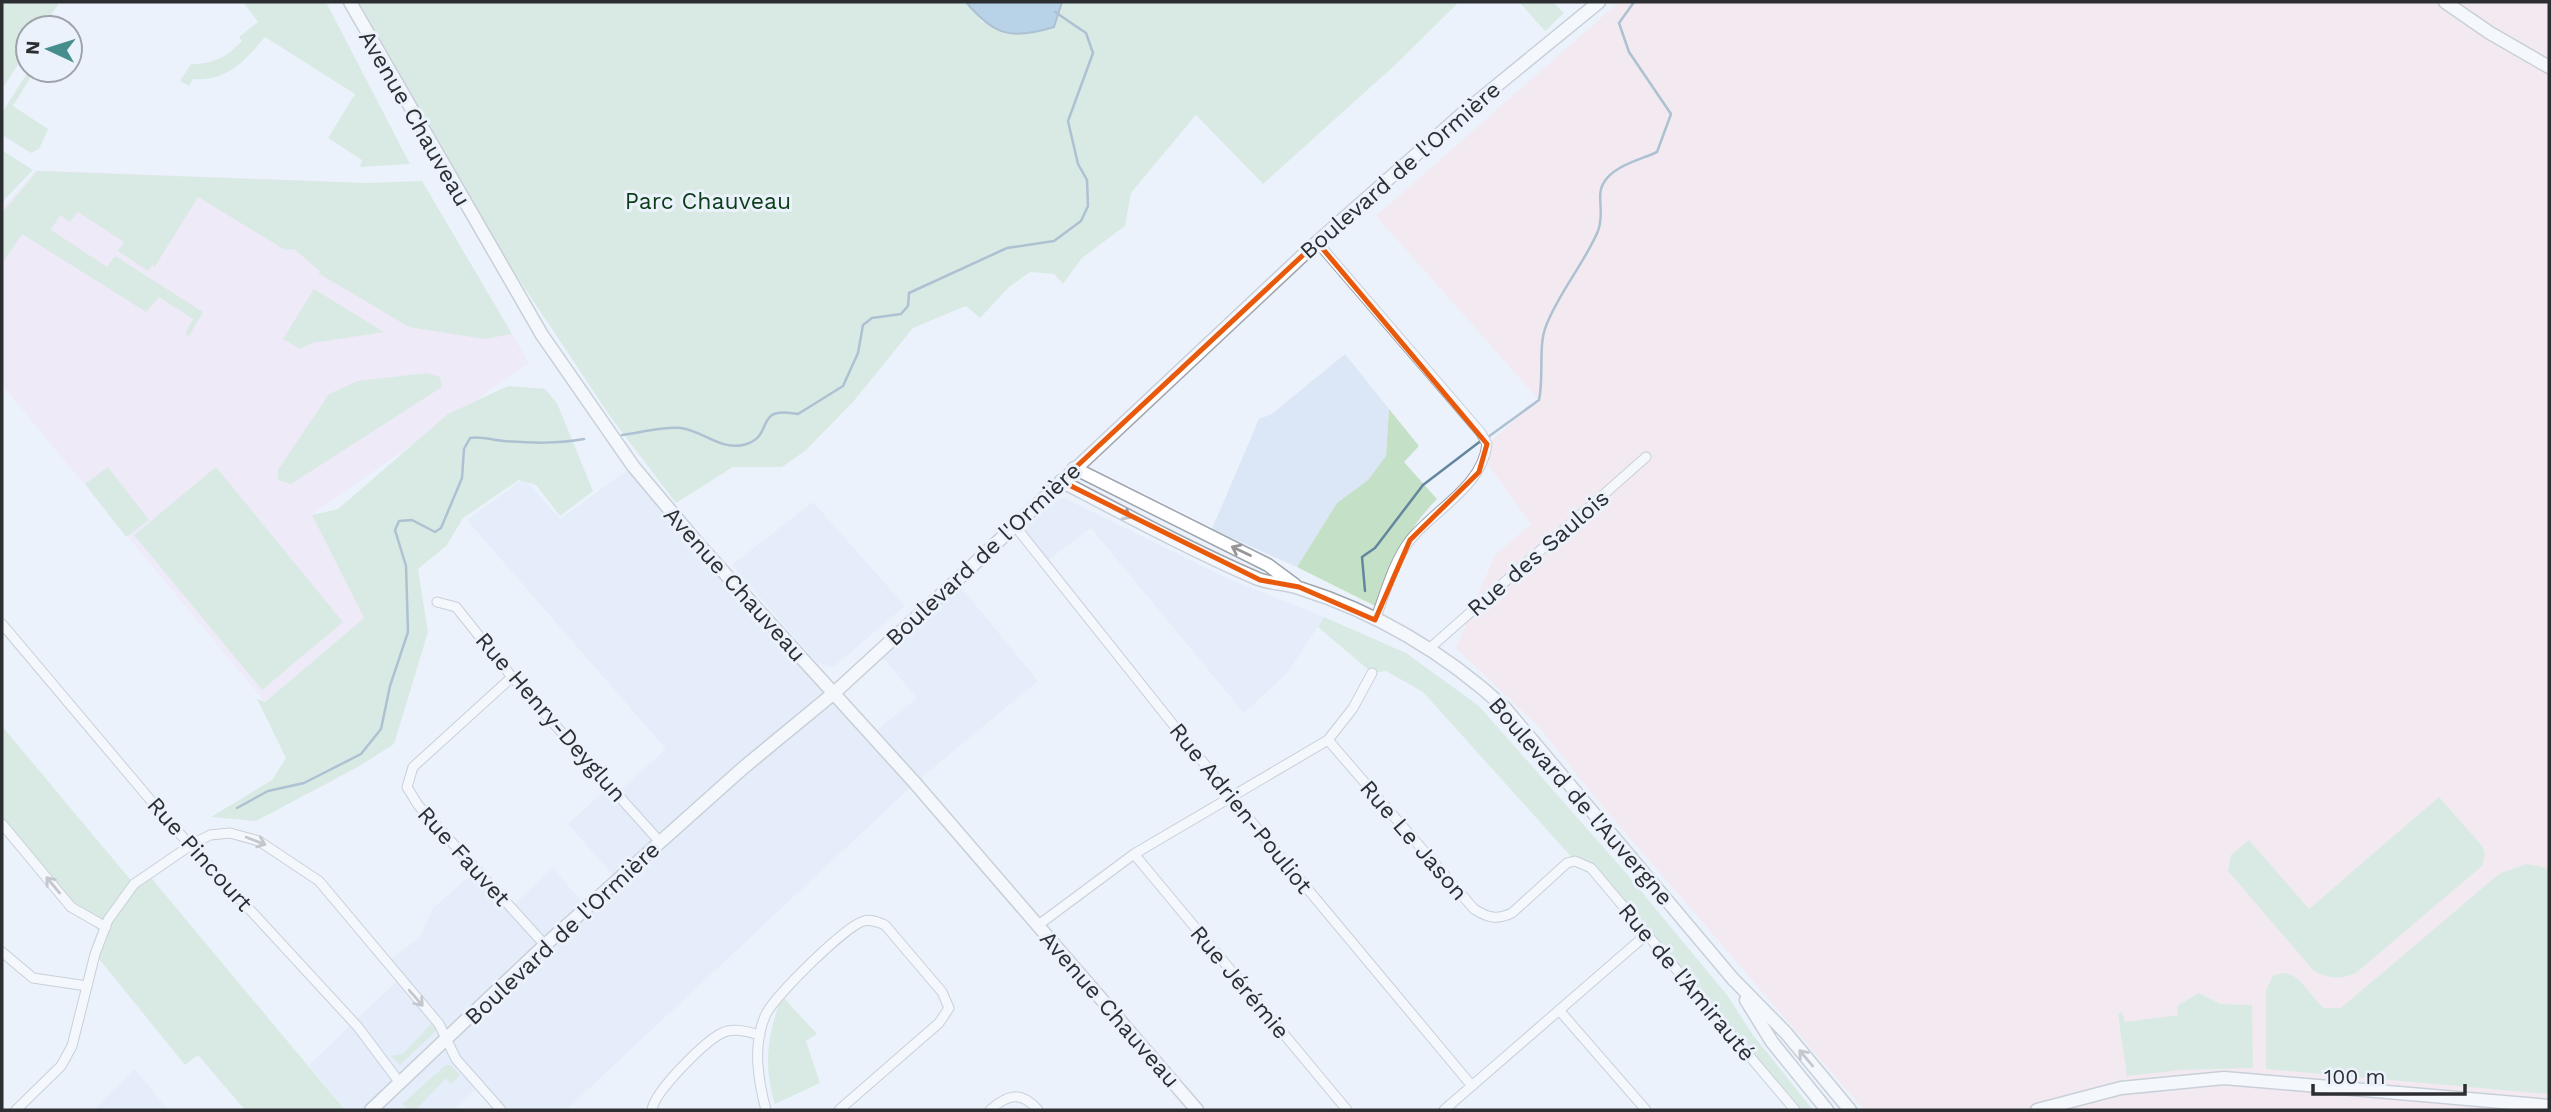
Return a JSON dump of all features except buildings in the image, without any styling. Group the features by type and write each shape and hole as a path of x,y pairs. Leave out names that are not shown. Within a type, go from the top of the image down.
{"main road":[{"name":"Avenue Chauveau","path":"350,2 542,335 596,415 665,507 834,692 1197,1110"},
{"name":"Boulevard de l'Ormière","path":"370,1110 448,1040 545,944 834,692 1317,242 1462,114 1599,2"},
{"path":"2445,2 2490,33 2549,66"},
{"name":"Boulevard de l'Auvergne","path":"1074,468 1268,565 1299,587 1376,620 1430,648 1505,708 1733,979 1786,1033 1850,1110"},
{"name":"Boulevard de l'Auvergne","path":"1061,481 1261,580 1299,587"},
{"name":"Boulevard de l'Auvergne","path":"1733,979 1772,1042 1827,1110"},
{"path":"2037,1110 2121,1088 2224,1078 2549,1105"},
{"path":"2046,1110 2058,1105"}],"street":[{"path":"1317,242 1481,433 1487,444 1479,472 1410,540 1399,558 1376,620"},
{"name":"Rue des Saulois","path":"1430,648 1646,457"},
{"name":"Rue Adrien-Pouliot","path":"1015,526 1230,796 1472,1086"},
{"name":"Rue Henry-Deyglun","path":"437,602 456,607 512,677 660,842"},
{"name":"Rue Pincourt","path":"2,624 191,845 358,1027 400,1083"},
{"path":"1037,926 1134,854 1328,740 1353,708 1372,673"},
{"name":"Rue Fauvet","path":"512,677 413,767 407,787 418,804 545,944"},
{"name":"Rue Le Jason","path":"1328,740 1474,909 1482,914 1502,918 1512,913 1559,868 1576,861"},
{"path":"2,824 71,907 106,927"},
{"path":"16,1110 61,1066 72,1046 86,986 106,927 134,884 191,845 210,835 230,833 259,841 289,858 319,881 439,1024 456,1059 500,1110"},
{"name":"Rue Jérémie","path":"1134,854 1347,1110"},
{"name":"Rue de l'Amirauté","path":"1576,861 1591,868 1794,1110"},
{"path":"766,1110 759,1077 760,1035 765,1015 775,1000 852,927 871,920 885,925 942,992 949,1009 939,1023 839,1110"},
{"path":"1444,1110 1647,934"},
{"path":"2,952 33,978 86,986"},
{"path":"1559,1010 1646,1110"},
{"path":"652,1110 653,1101 661,1092 702,1048 722,1033 734,1030 760,1035"},
{"path":"990,1110 1002,1100 1015,1096 1025,1097 1038,1110"}],"highlighted area":[{"path":"1317,242 1487,444 1479,472 1410,540 1375,620 1299,587 1260,580 1061,481"}],"shaded area":[{"path":"1619,2 2549,2 2549,1110 1864,1110 1598,801 1539,727 1456,648 1495,555 1531,524 1489,466 1487,444 1539,400 1376,216"},
{"path":"36,170 367,183 422,181 529,363 312,514 364,618 265,702 2,385 2,209"},
{"path":"1345,354 1389,409 1386,456 1378,467 1368,480 1337,503 1297,567 1212,529 1259,419 1272,414"},
{"path":"633,466 871,735 917,698 878,652 956,581 1038,681 915,783 566,1110 501,1110 479,1087 452,1110 345,1110 309,1065 399,979 386,963 420,937 433,908 477,870 510,908 553,868 587,908 618,881 568,824 611,785 617,793 666,749 467,520 524,478 560,519"},
{"path":"1064,498 1229,579 1324,617 1288,672 1244,713 1091,528 1047,561 1022,529 1056,500"},
{"path":"813,502 905,606 833,667 817,663 732,565"},
{"path":"135,1069 168,1110 93,1110"}],"green space":[{"path":"2,2 60,2 52,14 14,14 14,71 2,89"},
{"path":"243,2 326,2 410,164 360,167 362,160 328,138 355,94 265,37 242,62 225,73 216,77 193,79 189,86 180,81 191,64 213,61 231,51 242,41 239,37 258,22"},
{"name":"Parc Chauveau","path":"359,2 966,2 982,22 1053,27 1062,2 1459,2 1394,66 1263,184 1196,115 1131,193 1125,226 1082,258 1063,284 1054,274 1030,272 1009,287 980,318 966,306 913,328 853,402 805,451 782,467 733,467 676,503 612,419 488,233"},
{"path":"1519,2 1553,2 1564,13 1545,31"},
{"path":"20,84 26,84 13,106 48,129 39,149 31,153 2,135 2,113"},
{"path":"2,150 33,170 2,202"},
{"path":"37,171 367,183 422,181 512,334 485,339 409,327 318,273 321,272 294,249 285,250 198,197 154,268 153,264 148,271 118,251 124,242 78,212 70,222 60,215 51,230 107,267 115,256 203,312 189,336 185,334 193,319 159,297 146,312 22,234 2,264 2,213"},
{"path":"314,289 384,332 312,343 300,349 283,339"},
{"path":"427,373 440,377 442,387 291,484 278,480 278,470 329,394 358,381"},
{"path":"508,386 545,389 557,403 593,491 560,516 536,485 519,480 463,518 447,545 418,569 428,632 394,744 358,767 256,821 211,817 272,780 286,758 257,699 265,702 364,618 312,515 338,509 448,414"},
{"path":"1389,409 1419,446 1404,462 1437,499 1400,549 1377,607 1297,567 1337,503 1368,480 1386,456"},
{"path":"108,467 149,520 126,537 85,484"},
{"path":"216,467 343,622 262,690 134,535"},
{"path":"1324,617 1406,653 1479,706 1627,874 1727,995 1753,1035 1813,1110 1795,1110 1591,868 1575,861 1423,692 1386,671 1372,673 1318,627"},
{"path":"2,726 134,884 148,874 345,1110 245,1110 198,1055 185,1065 95,954 102,935 2,822"},
{"path":"2439,797 2482,846 2485,853 2482,866 2356,973 2334,978 2313,970 2228,871 2231,855 2249,840 2309,909"},
{"path":"2526,864 2549,868 2549,1094 2266,1069 2266,990 2273,976 2289,974 2302,983 2324,1008 2341,1008 2499,874"},
{"path":"2199,993 2220,1004 2252,1005 2253,1068 2181,1070 2127,1076 2118,1014 2122,1012 2125,1022 2178,1015 2177,1006"},
{"path":"782,996 817,1034 806,1041 820,1083 775,1104 769,1076 768,1050"},
{"path":"432,1023 438,1029 400,1065 391,1056 403,1054"},
{"path":"446,1065 451,1065 460,1075 450,1084 446,1078 416,1110 409,1110 402,1104"}],"water":[{"path":"966,2 1062,2 1054,27 1015,34 995,28"}],"waterway":[{"path":"1488,437 1539,400 1546,326 1598,231 1603,184 1620,168 1657,152 1671,114 1629,52 1619,23 1634,2"},
{"path":"622,435 681,428 727,445 743,445 753,441 774,414 798,414 843,386 858,353 863,325 872,318 901,314 908,306 909,293 1007,248 1054,241 1081,221 1088,206 1087,180 1078,164 1068,121 1093,53 1086,33 1055,12"},
{"path":"237,808 268,791 304,783 361,754 381,729 390,686 408,632 406,566 395,530 399,521 412,520 435,532 441,528 462,478 464,449 470,438 534,443 584,439"},
{"path":"1365,591 1362,557 1375,548 1423,485 1482,440"}]}
